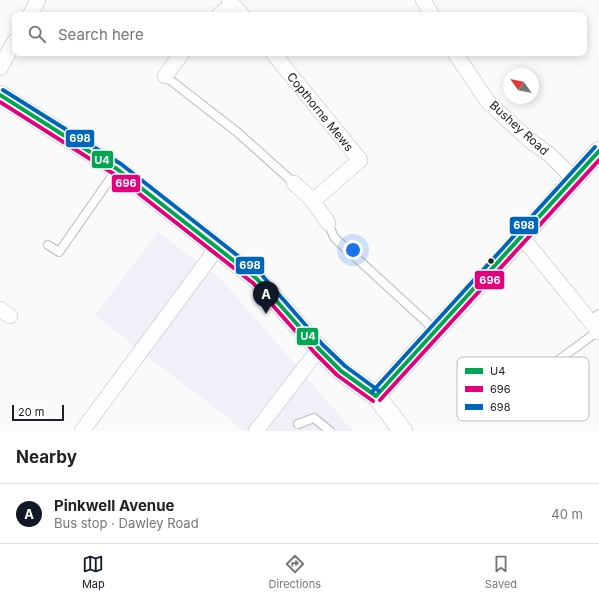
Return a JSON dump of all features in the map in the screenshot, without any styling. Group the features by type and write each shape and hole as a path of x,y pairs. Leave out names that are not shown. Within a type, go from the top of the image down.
{"street":[{"path":"32,12 38,0"},
{"path":"423,0 430,12"},
{"path":"224,12 234,6"},
{"path":"0,68 12,46"},
{"path":"166,76 180,56"},
{"name":"Copthorne Mews","path":"274,56 360,160 313,201"},
{"name":"Bushey Road","path":"457,56 488,102 574,179"},
{"path":"0,95 117,169 257,279 319,349 341,371 376,396 403,431"},
{"path":"376,396 599,151"},
{"path":"294,183 313,201 328,223"},
{"path":"522,237 597,324"},
{"path":"82,431 217,248"},
{"path":"256,431 319,349"}],"lane":[{"path":"166,76 237,132 294,183"},
{"path":"48,244 59,252 117,169"},
{"path":"328,223 334,237 339,242 435,330"},
{"path":"557,357 597,324"},
{"path":"298,424 314,418 330,431"}],"shaded area":[{"path":"158,232 221,279 353,431 245,431 95,315"}],"transit line":[{"name":"698","path":"3,90 121,164 261,274 323,345 345,366 379,391"},
{"name":"U4","path":"0,95 117,169 257,279 319,349 341,371 376,396"},
{"name":"696","path":"0,102 114,174 253,283 315,353 337,375 373,401"},
{"name":"698","path":"372,392 595,147"},
{"name":"U4","path":"376,396 599,151"},
{"name":"696","path":"380,400 599,160"}],"place":[{"name":"Pinkwell Avenue","path":"266,314"}]}
